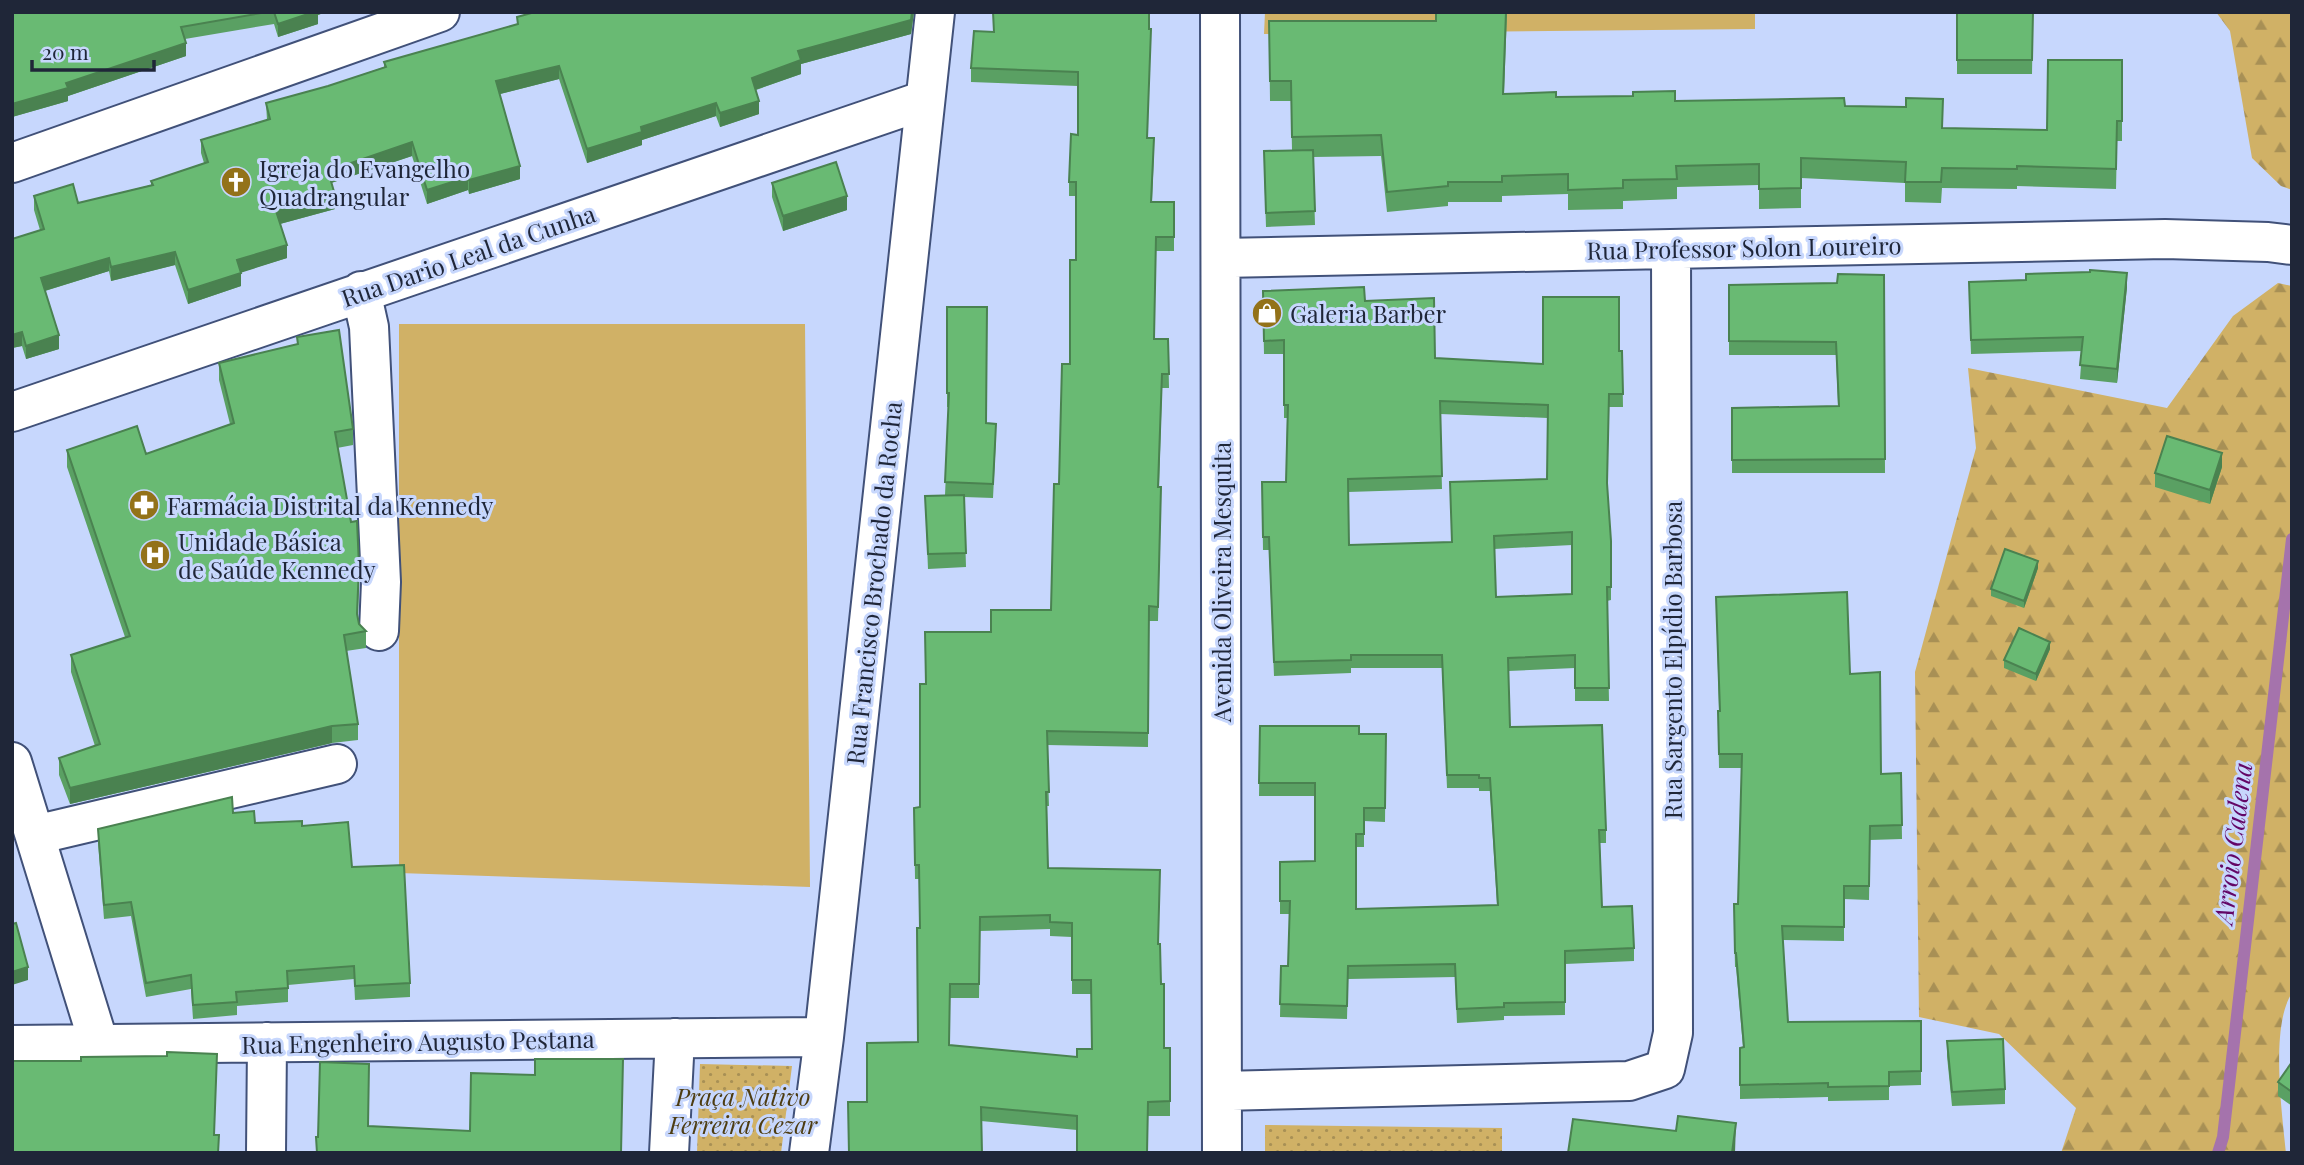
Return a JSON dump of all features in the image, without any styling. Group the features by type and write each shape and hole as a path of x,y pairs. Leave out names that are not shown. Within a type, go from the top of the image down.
{"street":[{"path":"12,163 440,12"},
{"name":"Rua Francisco Brochado da Rocha","path":"809,1153 824,1037 935,12"},
{"name":"Avenida Oliveira Mesquita","path":"1220,12 1222,1153"},
{"name":"Rua Dario Leal da Cunha","path":"12,412 925,100"},
{"name":"Rua Professor Solon Loureiro","path":"1221,257 2165,239 2280,244"},
{"name":"Rua Sargento Elpídio Barbosa","path":"1222,1091 1629,1080 1665,1069 1674,1033 1671,249"},
{"path":"361,291 369,327 381,582 379,631"},
{"path":"12,762 99,1044"},
{"path":"35,835 337,764"},
{"name":"Rua Engenheiro Augusto Pestana","path":"12,1045 824,1037"},
{"path":"669,1153 675,1038"},
{"path":"266,1153 267,1042"}],"green space":[{"path":"1265,12 1755,12 1755,29 1264,34"},
{"path":"2216,12 2292,12 2292,190 2281,186 2252,158 2230,31"},
{"path":"2278,283 2292,286 2292,993 2285,1008 2279,1048 2286,1153 2061,1153 2076,1108 1999,1034 1919,1017 1915,672 1976,448 1968,368 2167,408 2233,316"},
{"path":"399,324 805,324 810,887 399,873"},
{"name":"Praça Nativo Ferreira Cezar","path":"700,1064 792,1066 781,1153 697,1153"},
{"path":"1265,1125 1502,1128 1502,1153 1265,1153"}],"building":[{"path":"12,12 267,12 181,27 186,43 66,83 68,88 12,104"},
{"path":"274,12 314,12 278,24"},
{"path":"535,12 912,12 911,20 798,51 801,60 752,78 759,101 720,113 716,103 641,127 642,132 587,149 559,66 496,81 520,166 469,180 468,177 427,190 412,142 328,171 335,195 276,211 287,245 237,260 241,273 188,290 175,252 111,267 109,258 41,278 59,335 26,346 22,332 12,335 12,239 44,229 34,196 73,184 78,203 153,185 151,181 208,162 201,140 270,119 266,103 386,67 384,62 518,24 517,17"},
{"path":"993,12 1149,12 1151,29 1147,138 1154,138 1151,202 1174,202 1174,237 1156,237 1154,339 1168,339 1169,374 1162,374 1158,607 1149,606 1148,733 1047,731 1049,792 1046,792 1048,868 1160,870 1158,944 1161,984 1164,984 1164,1048 1170,1048 1170,1101 1148,1102 1147,1153 1077,1153 1077,1116 981,1107 982,1153 849,1153 848,1102 867,1102 867,1043 918,1042 919,865 915,865 914,808 920,807 920,684 926,684 925,632 991,632 991,610 1051,610 1054,484 1059,484 1062,364 1070,364 1070,260 1076,260 1076,182 1069,182 1071,134 1078,135 1078,72 971,68 974,31 994,32","holes":["1050,915 1050,922 1072,923 1072,980 1091,980 1092,1049 1077,1049 1077,1057 949,1045 950,984 979,984 980,917"]},
{"path":"1436,12 1506,12 1503,94 1556,92 1556,97 1633,96 1633,92 1675,91 1675,101 1844,98 1845,106 1906,107 1906,98 1943,99 1942,128 2047,130 2048,60 2122,60 2122,121 2117,121 2116,169 2017,166 2017,169 1942,168 1941,182 1905,182 1906,162 1801,158 1801,188 1759,189 1759,164 1676,166 1677,179 1623,180 1623,188 1568,190 1568,174 1502,176 1502,182 1448,182 1448,186 1387,192 1381,135 1292,137 1291,81 1270,81 1269,21 1436,21"},
{"path":"1957,12 2033,12 2032,60 1957,60"},
{"path":"1313,150 1315,211 1266,213 1264,151"},
{"path":"836,162 847,196 783,216 772,183"},
{"path":"2090,270 2127,273 2117,369 2080,365 2083,337 1971,340 1969,282 2026,280 2026,274"},
{"path":"1838,274 1884,275 1885,459 1732,460 1732,408 1839,406 1836,342 1729,341 1729,285 1837,283"},
{"path":"1364,287 1365,301 1434,298 1435,358 1543,364 1543,297 1619,297 1619,351 1622,351 1623,394 1609,394 1609,688 1575,688 1575,655 1508,658 1510,727 1602,725 1606,830 1599,830 1602,907 1632,906 1634,948 1565,951 1565,1002 1504,1003 1504,1007 1457,1009 1455,964 1348,966 1347,1006 1280,1004 1281,966 1288,966 1290,901 1280,901 1280,862 1315,861 1315,783 1259,783 1260,726 1359,726 1359,734 1386,734 1385,808 1364,808 1364,834 1356,834 1356,909 1498,905 1490,778 1479,778 1479,775 1447,775 1442,655 1351,655 1351,660 1274,662 1269,537 1263,537 1262,482 1286,482 1288,405 1284,405 1284,340 1264,341 1263,291","holes":["1440,401 1548,405 1547,479 1450,482 1452,542 1349,545 1348,479 1442,476","1572,532 1572,594 1496,597 1494,536"]},
{"path":"947,307 987,307 986,423 996,424 993,484 945,482 949,393"},
{"path":"339,330 353,429 335,432 351,522 357,521 357,614 359,624 366,631 344,635 358,724 332,726 70,788 59,758 100,744 71,655 130,636 67,450 137,426 146,454 234,423 219,363 298,344 297,337"},
{"path":"2167,436 2222,453 2210,490 2155,473"},
{"path":"964,495 966,553 928,554 925,496"},
{"path":"2005,549 2038,561 2024,601 1991,589"},
{"path":"1847,592 1850,674 1880,672 1881,774 1901,773 1902,825 1870,826 1869,886 1844,886 1844,927 1782,926 1788,1022 1921,1021 1921,1071 1889,1072 1889,1086 1828,1087 1828,1083 1740,1085 1740,1048 1744,1047 1735,953 1734,904 1738,904 1742,754 1719,754 1716,597"},
{"path":"2019,628 2050,642 2036,674 2004,660"},
{"path":"232,797 233,813 254,811 255,823 302,821 302,826 348,822 352,867 404,865 410,983 355,986 354,966 287,971 288,988 236,992 237,1002 193,1005 191,975 146,983 131,902 104,905 98,829"},
{"path":"16,923 28,967 12,972 12,924"},
{"path":"2003,1039 2005,1089 1952,1092 1947,1041"},
{"path":"167,1052 217,1054 214,1135 219,1135 218,1153 12,1153 12,1061 81,1061 81,1057 167,1056"},
{"path":"535,1059 623,1059 621,1153 317,1153 320,1062 369,1064 368,1126 470,1131 471,1073 535,1075"},
{"path":"2292,1062 2292,1092 2278,1082"},
{"path":"1678,1116 1736,1123 1732,1153 1568,1153 1573,1119 1676,1131"}],"waterway":[{"name":"Arroio Cadena","path":"2218,1153 2223,1137 2292,539"}],"place":[{"name":"Igreja do Evangelho Quadrangular","path":"236,182"},
{"name":"Galeria Barber","path":"1267,313"},
{"name":"Farmácia Distrital da Kennedy","path":"144,505"},
{"name":"Unidade Básica de Saúde Kennedy","path":"155,555"}]}
